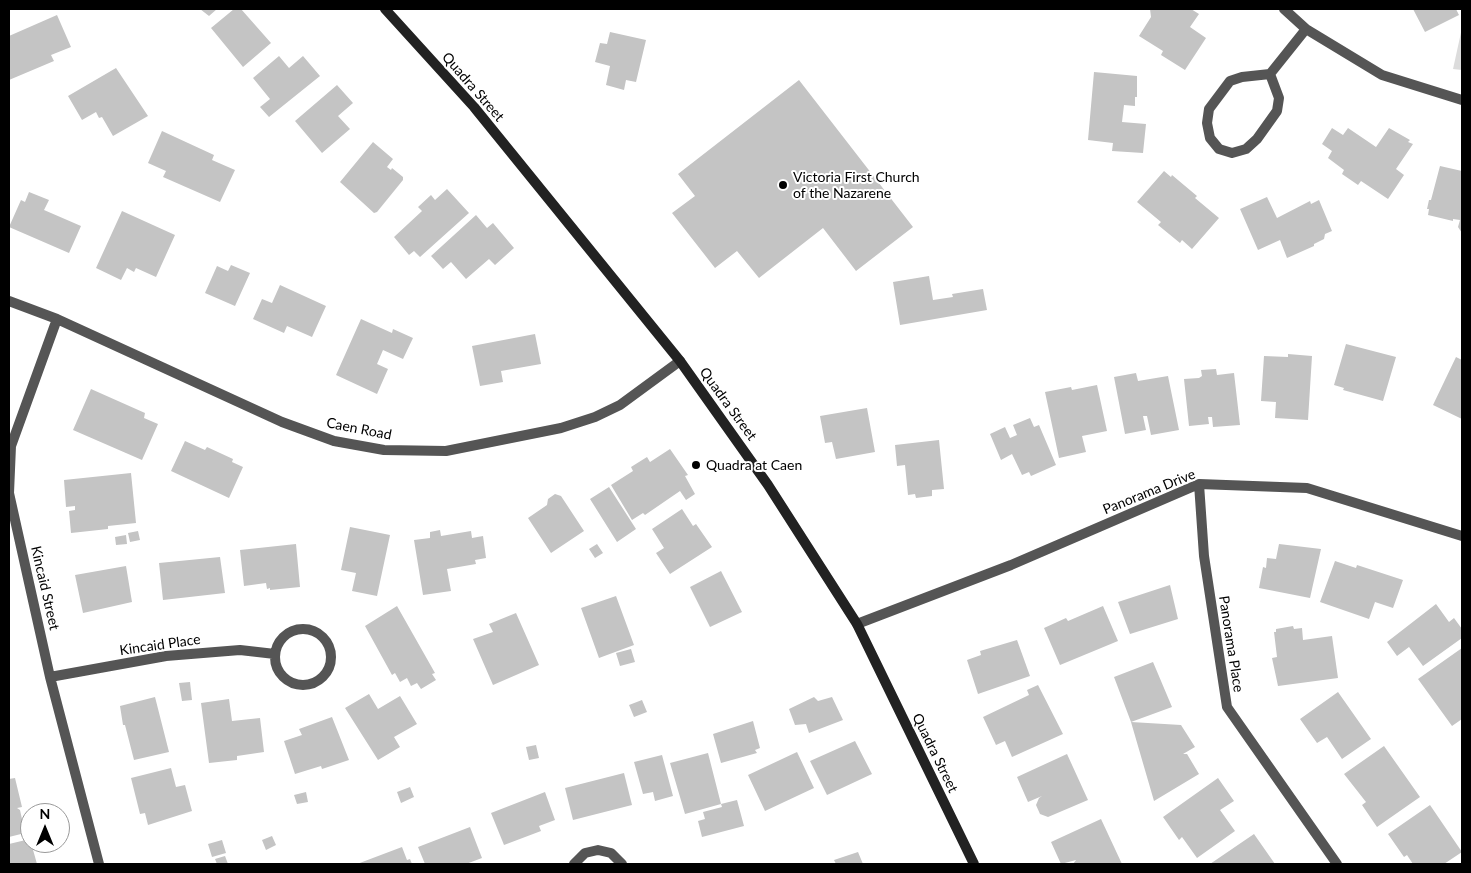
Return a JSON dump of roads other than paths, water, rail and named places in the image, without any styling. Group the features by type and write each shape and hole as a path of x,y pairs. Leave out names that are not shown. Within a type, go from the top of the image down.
{"main road":[{"name":"Quadra Street","path":"385,9 474,107 680,361 768,485 858,624 974,864"}],"street":[{"path":"1284,9 1306,29 1382,75 1462,100"},
{"path":"1270,74 1279,98 1277,110 1257,139 1246,149 1232,152 1220,149 1210,138 1207,123 1209,109 1230,81 1242,77 1270,74 1306,29"},
{"name":"Caen Road","path":"9,301 57,319 282,422 334,441 384,450 446,450 561,428 595,417 620,405 680,361"},
{"name":"Kincaid Street","path":"57,319 11,446 10,493 50,677 99,864"},
{"name":"Panorama Drive","path":"858,624 1011,565 1199,484 1307,488 1462,536"},
{"name":"Panorama Place","path":"1199,484 1204,556 1227,707 1337,864"},
{"path":"303,628 317,632 327,641 332,654 330,667 322,679 310,685 296,685 284,679 276,667 275,654 280,641 290,632 303,628"},
{"name":"Kincaid Place","path":"50,677 166,656 240,650 275,654"},
{"path":"574,864 586,853 598,850 610,853 622,864"}],"place":[{"name":"Victoria First Church of the Nazarene","path":"783,185"},
{"name":"Quadra at Caen","path":"696,465"}]}
